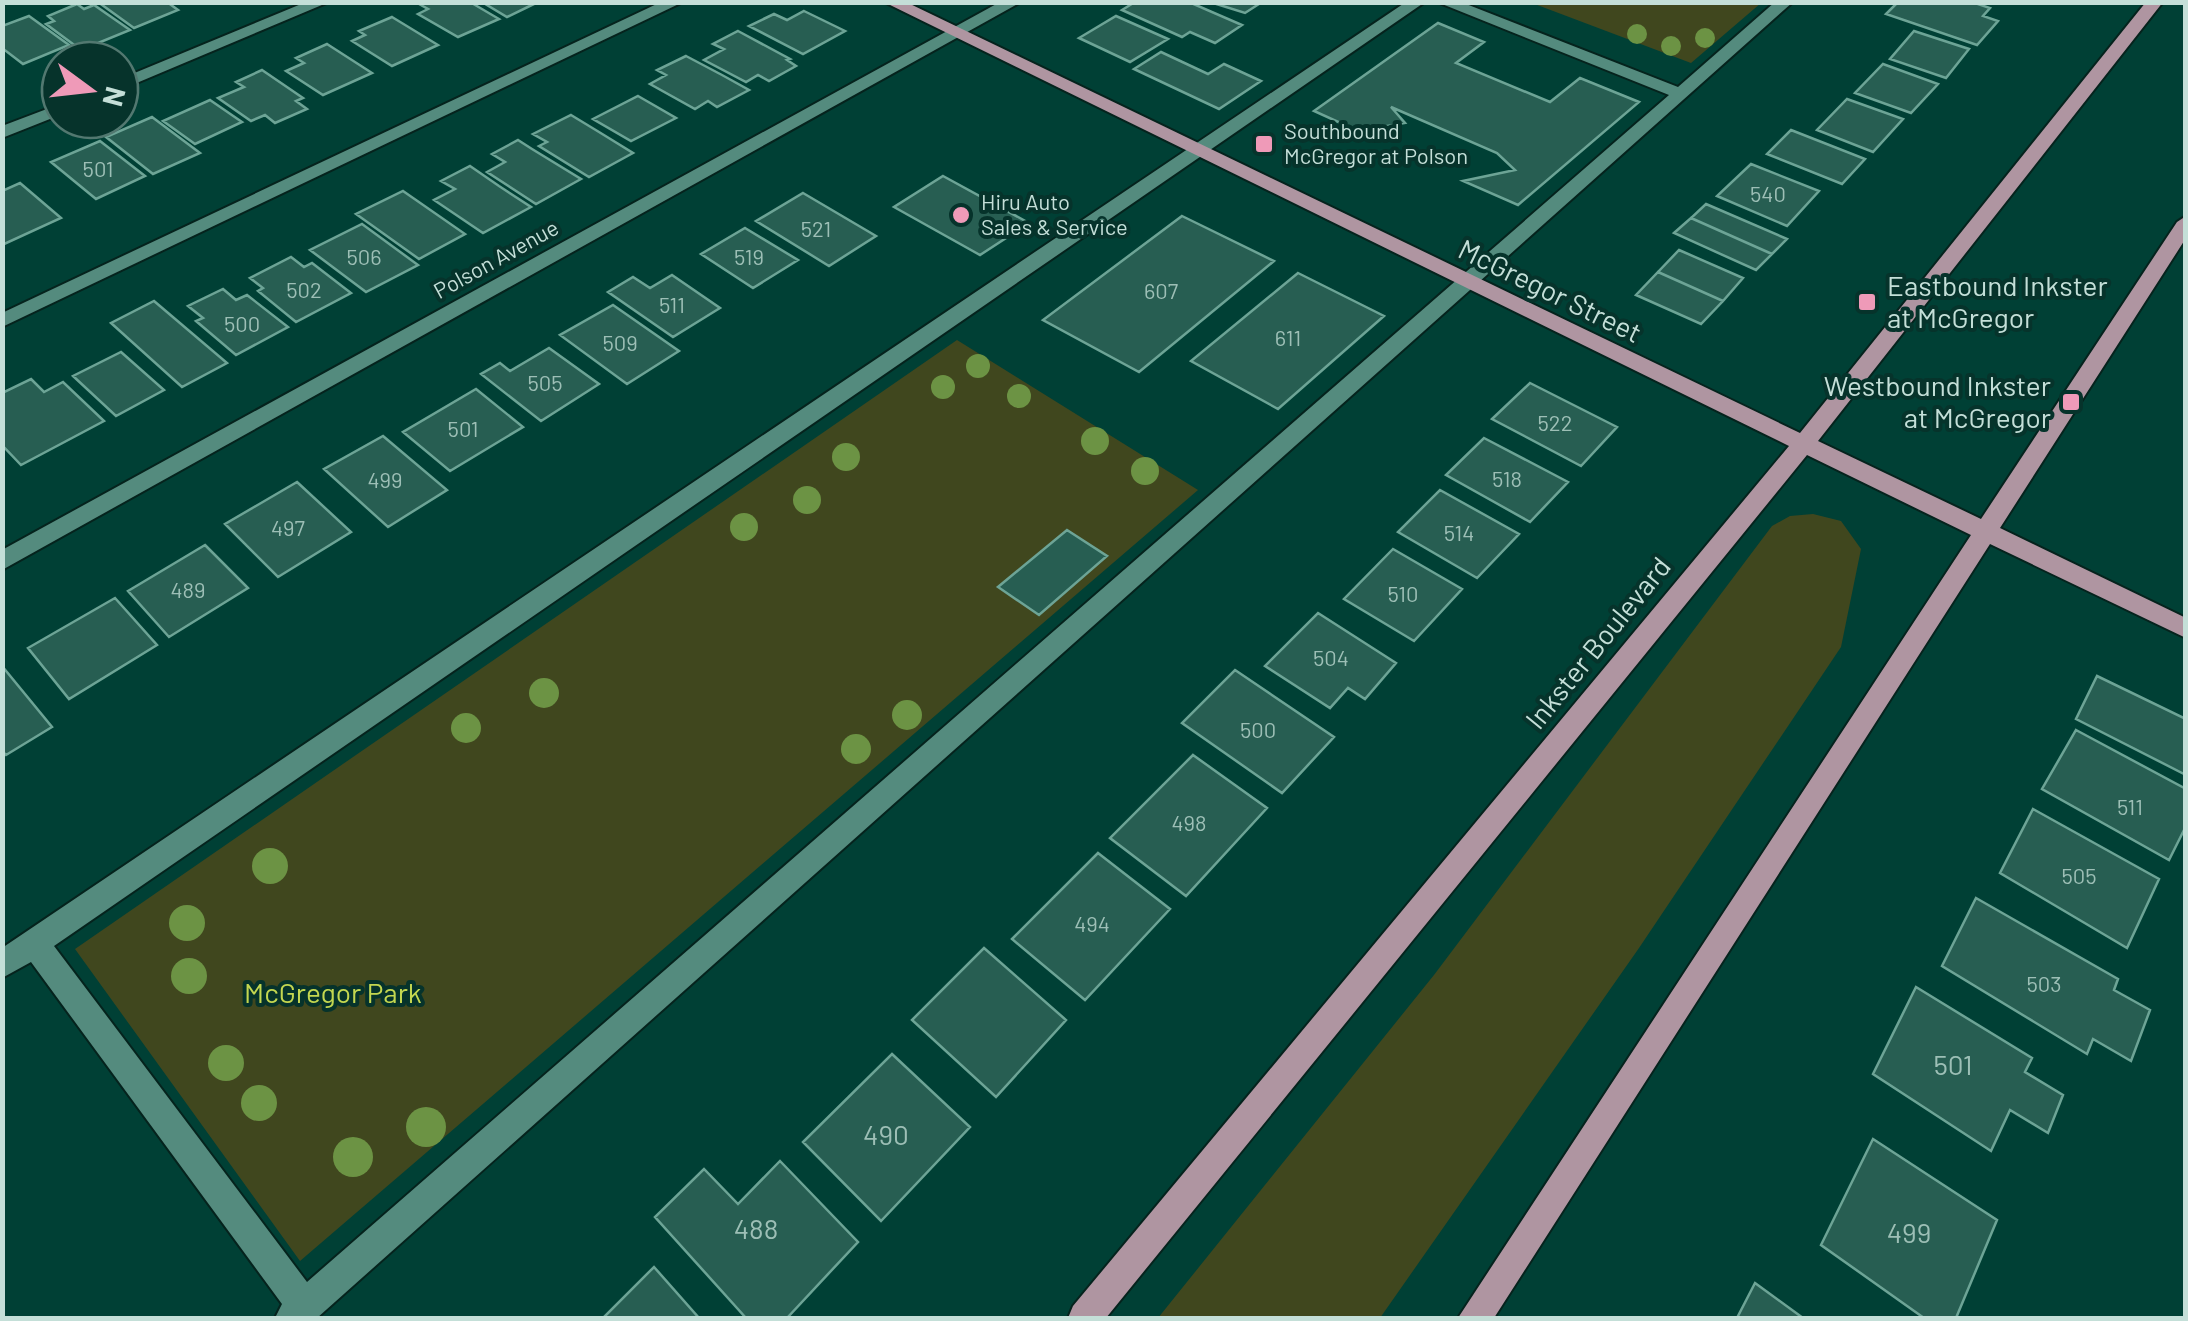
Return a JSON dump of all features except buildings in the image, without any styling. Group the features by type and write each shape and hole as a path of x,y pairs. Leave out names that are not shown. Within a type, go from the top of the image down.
{"main road":[{"name":"McGregor Street","path":"892,2 2186,628"},
{"name":"Inkster Boulevard","path":"1085,1318 1804,443 2155,2"},
{"path":"1474,1318 2186,222"}],"street":[{"path":"140,77 321,2"},
{"path":"2,321 675,2"},
{"name":"Polson Avenue","path":"2,560 1013,2"},
{"path":"2,966 1418,2"},
{"path":"1445,2 1680,93"},
{"path":"35,943 298,1312 1785,2"},
{"path":"2,133 40,118"}],"green space":[{"path":"1761,2 1691,63 1532,3"},
{"name":"McGregor Park","path":"957,340 1198,490 300,1261 75,949"},
{"path":"1813,514 1841,521 1861,549 1841,647 1639,948 1380,1318 1158,1318 1434,975 1772,526 1790,516"}],"place":[{"name":"Southbound McGregor at Polson","path":"1264,144"},
{"name":"Hiru Auto Sales & Service","path":"961,215"},
{"name":"Eastbound Inkster at McGregor","path":"1867,302"},
{"name":"Westbound Inkster at McGregor","path":"2071,402"}]}
